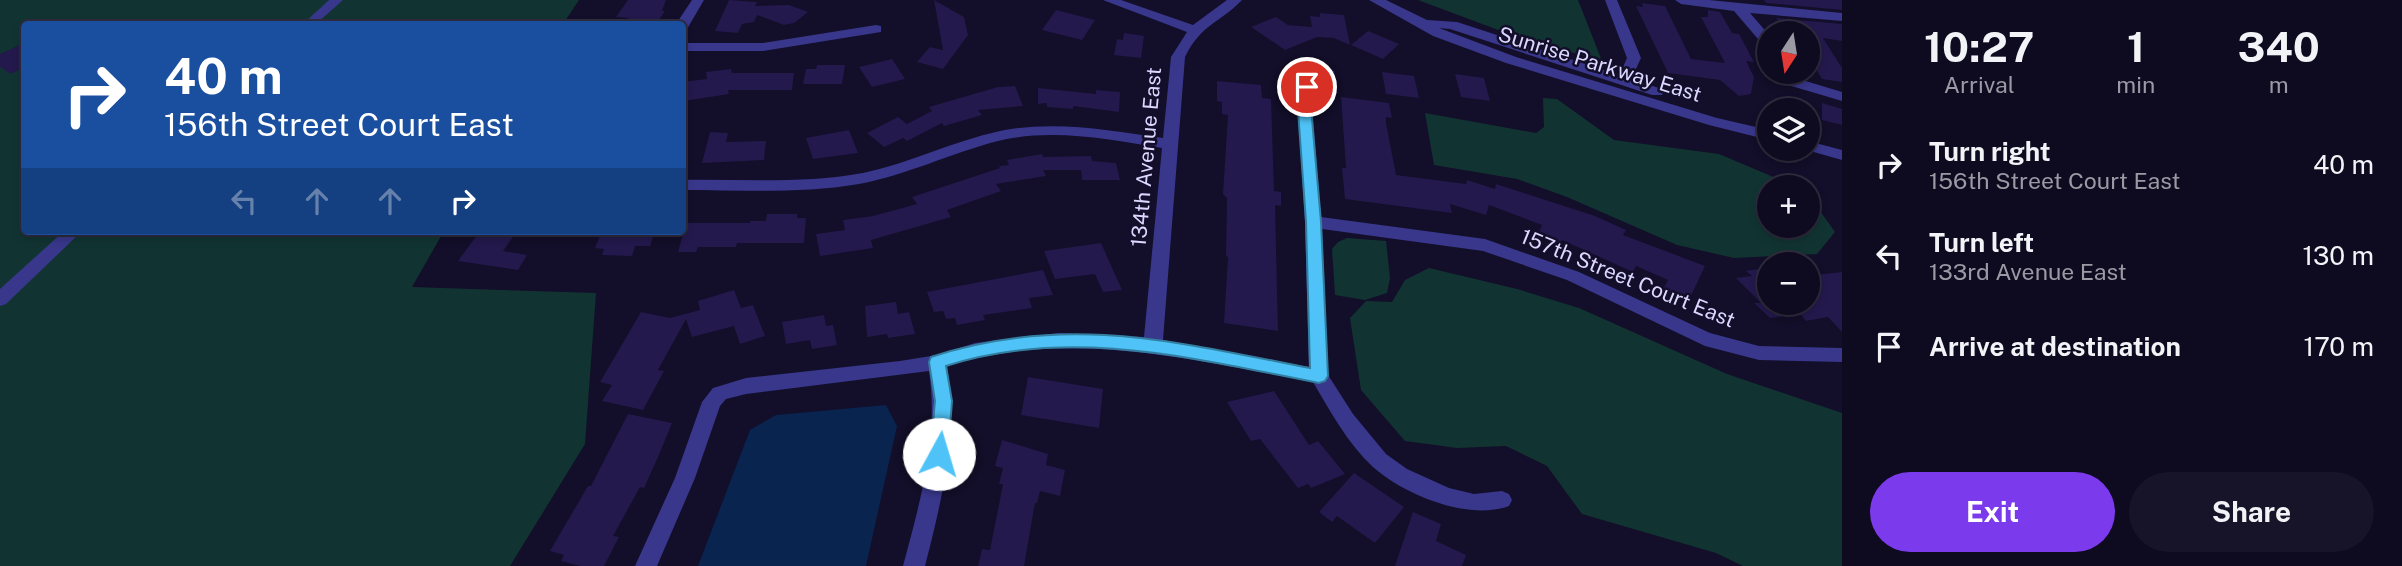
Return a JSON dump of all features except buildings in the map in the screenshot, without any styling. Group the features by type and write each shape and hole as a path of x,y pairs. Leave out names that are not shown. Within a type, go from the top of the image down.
{"street":[{"path":"312,21 337,0"},
{"path":"685,21 698,0"},
{"path":"1110,0 1194,30"},
{"name":"134th Avenue East","path":"1153,345 1178,57 1194,30 1207,18 1236,0"},
{"name":"Sunrise Parkway East","path":"1375,0 1422,22 1438,33 1511,60 1714,122 1757,131"},
{"path":"1611,0 1634,58 1624,82"},
{"path":"1681,0 1842,17"},
{"path":"1738,8 1757,29"},
{"name":"Sunrise Parkway East","path":"1422,22 1452,25 1720,112 1757,129"},
{"path":"686,47 763,47 876,29"},
{"path":"1328,72 1310,79 1304,96 1314,222 1319,376 1346,420 1379,460 1400,475 1446,496 1474,503 1502,500"},
{"path":"1809,84 1842,97"},
{"path":"686,185 843,181 894,171 972,142 1026,133 1063,131 1169,144"},
{"path":"1820,149 1842,155"},
{"name":"157th Street Court East","path":"1314,222 1485,245 1573,276 1705,339 1759,353 1842,355"},
{"path":"0,299 70,235"},
{"path":"646,566 685,478 712,402 720,393 746,386 937,362 975,350 1033,341 1093,340 1153,345 1319,376"},
{"path":"914,566 936,478 943,430 944,401 937,362"}],"green space":[{"path":"0,0 579,0 565,21 21,21 21,235 442,235 412,287 596,293 585,444 510,566 0,566"},
{"path":"1418,0 1578,0 1602,61 1517,37"},
{"path":"1543,98 1557,99 1614,140 1719,154 1769,175 1757,175 1757,238 1820,238 1820,211 1835,232 1819,252 1757,252 1757,257 1734,258 1677,245 1567,197 1517,179 1434,165 1425,113 1536,133 1544,127"},
{"path":"1347,238 1386,241 1390,278 1387,293 1365,300 1335,295 1332,249"},
{"path":"1429,268 1517,289 1579,308 1727,374 1842,413 1842,566 1743,566 1716,553 1582,514 1547,466 1506,446 1457,448 1405,441 1361,390 1350,318 1366,301 1392,302 1405,280"}],"water":[{"path":"886,405 897,426 866,566 698,566 750,430 776,415"}],"route":[{"path":"939,454 944,401 937,362 975,350 1033,341 1120,341 1319,376 1314,222 1304,96 1307,87"}]}
